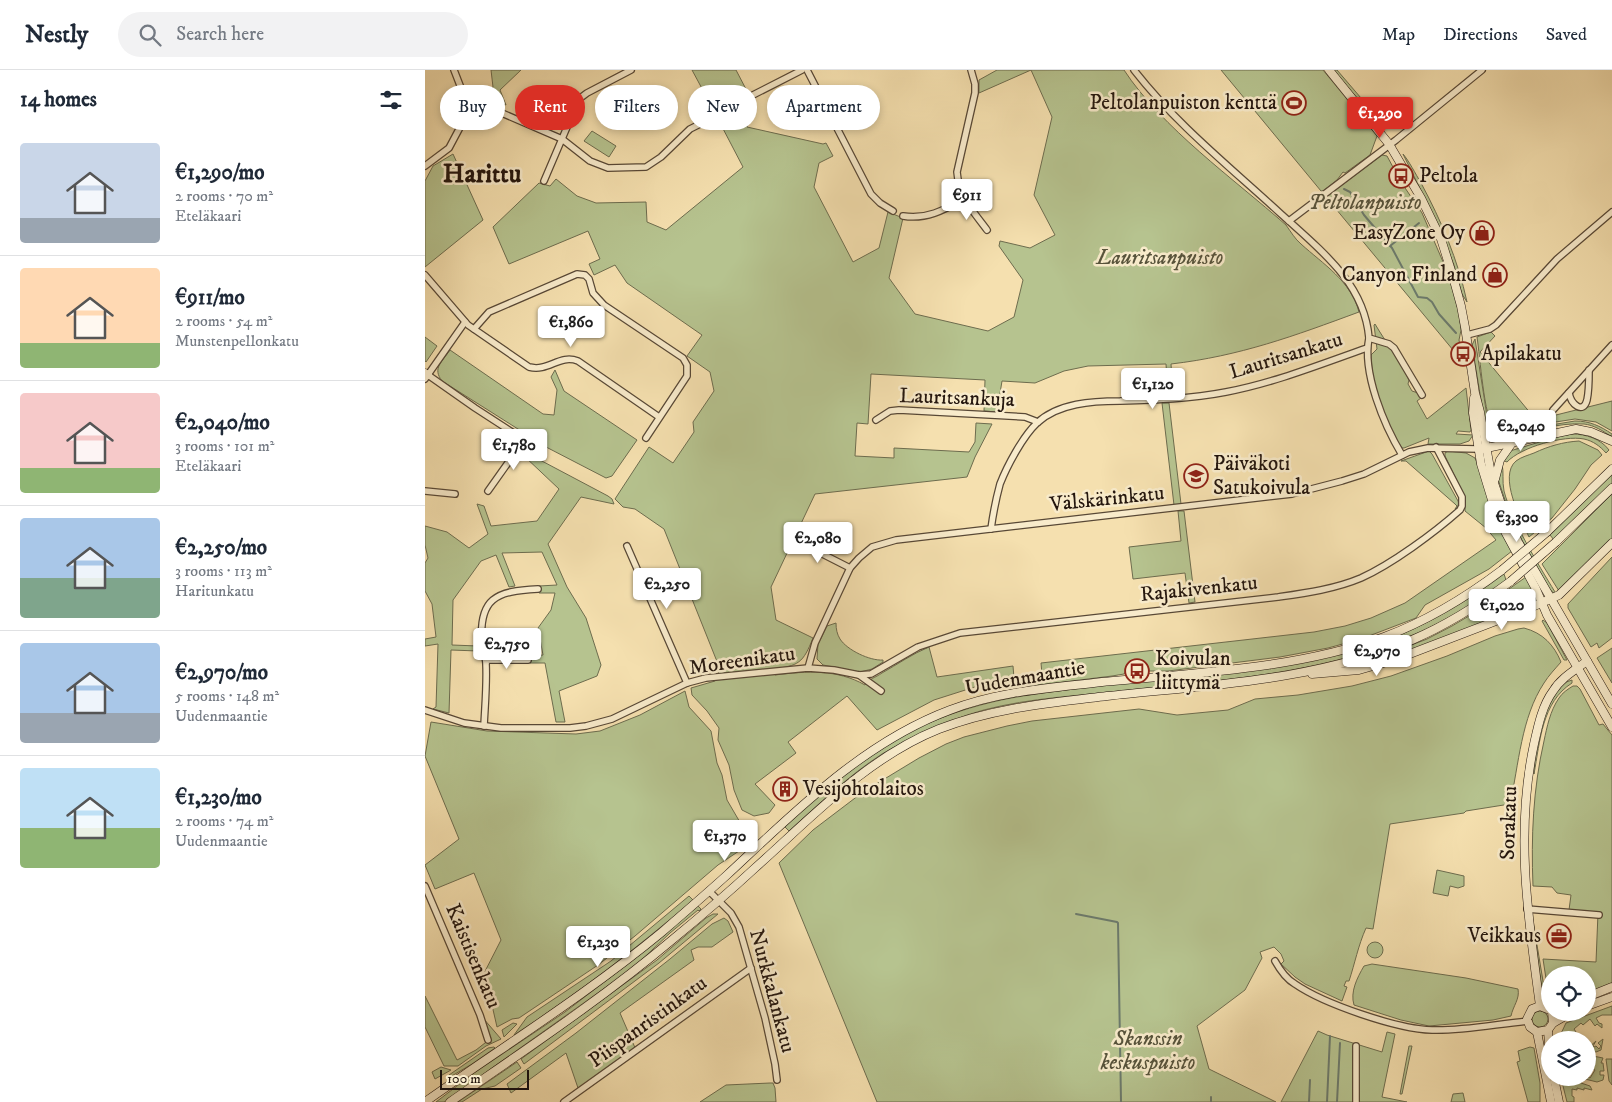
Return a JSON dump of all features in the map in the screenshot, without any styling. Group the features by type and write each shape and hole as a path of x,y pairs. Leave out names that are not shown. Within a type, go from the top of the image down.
{"main road":[{"path":"1329,70 1389,144 1421,198 1441,240 1453,277 1467,335 1475,393 1486,448 1494,484 1501,504 1511,529 1612,704"},
{"path":"1475,393 1473,413 1478,449 1484,478 1501,524 1547,615 1612,727"},
{"path":"1478,449 1576,429 1591,432 1609,440 1612,448"},
{"path":"1494,484 1500,460 1512,443"},
{"name":"Uudenmaantie","path":"425,1102 590,988 709,891 837,776 881,744 920,722 948,710 982,700 1022,692 1277,663 1351,648 1383,637 1428,618 1467,596 1502,570 1547,532 1612,469"},
{"name":"Uudenmaantie","path":"450,1102 636,970 719,900 843,788 905,745 932,732 967,719 1011,708 1278,676 1340,665 1410,641 1433,631 1511,581 1556,542 1612,488"},
{"path":"1278,676 1359,670 1424,650 1530,608 1551,599 1563,591 1612,543"},
{"path":"1530,608 1547,615"},
{"name":"Sorakatu","path":"1540,1006 1527,908 1524,854 1524,816 1531,755 1546,701 1562,679 1587,661"},
{"path":"1596,993 1612,987"},
{"path":"1596,1003 1612,997"},
{"path":"1540,1006 1530,1011 1527,1021 1530,1027 1537,1032 1551,1102"},
{"path":"1537,1032 1547,1030 1553,1022"},
{"path":"1556,1086 1559,1102"}],"street":[{"path":"454,70 460,85"},
{"path":"544,181 582,96 631,70"},
{"path":"757,93 802,70"},
{"path":"807,70 871,194 893,210"},
{"path":"971,70 975,84 975,93 957,172 958,186 964,199 987,230"},
{"path":"1134,70 1154,96 1182,124 1289,221 1343,276 1362,307 1369,338 1367,348 1371,377 1378,404 1387,429 1402,455"},
{"path":"1289,221 1482,70"},
{"path":"505,114 562,139 590,162 608,168 646,167 661,157 690,130"},
{"path":"425,166 449,148 459,130"},
{"path":"903,216 915,218 936,214 964,199"},
{"path":"1467,335 1490,329 1496,325 1557,259 1612,212"},
{"path":"489,491 517,450 519,443 517,436 426,376 469,326 489,312 577,274 585,275 589,279 593,293 605,305 683,358 687,365 687,376 646,438"},
{"path":"425,275 469,326 529,367 543,368 561,360 571,359 578,361 659,417"},
{"path":"1369,338 1389,344 1394,348 1422,395"},
{"path":"1553,410 1612,345"},
{"name":"Lauritsankatu","path":"991,529 1001,484 1020,446 1038,422 1069,406 1088,402 1184,398 1227,392 1267,382 1367,348"},
{"path":"1569,393 1572,404 1577,407 1584,405 1587,400 1589,370"},
{"name":"Lauritsankuja","path":"876,420 890,411 899,410 1025,417 1038,422"},
{"name":"Rajakivenkatu","path":"859,675 876,672 918,647 960,633 1294,595 1324,590 1361,578 1393,560 1460,510 1462,497 1436,447"},
{"name":"Välskärinkatu","path":"808,668 815,643 850,568 872,547 888,541 1292,494 1317,489 1364,474 1402,455 1427,448 1478,449"},
{"path":"425,491 455,494"},
{"path":"795,540 850,568"},
{"path":"627,546 687,683"},
{"path":"484,726 486,660 482,646 481,628 483,619 489,604 497,596 507,592 538,589"},
{"path":"486,660 528,660"},
{"name":"Moreenikatu","path":"425,710 447,718 484,726 517,729 578,727 621,716 687,683 706,678 808,668 834,670 859,675"},
{"path":"859,675 881,691"},
{"name":"Kaistisenkatu","path":"425,887 480,1015 488,1040"},
{"name":"Nurkkalankatu","path":"709,891 735,918 742,936 765,1018 777,1080"},
{"path":"1527,908 1599,916"},
{"path":"1275,961 1283,973 1295,984 1346,1009 1399,1025 1433,1030 1527,1021"},
{"name":"Piispanristinkatu","path":"564,1102 751,968"},
{"path":"1356,1046 1356,1102"}],"green space":[{"path":"491,70 521,70 505,85 493,85"},
{"path":"692,70 736,70 744,85 700,85"},
{"path":"997,70 1031,70 979,93 979,80"},
{"name":"Lauritsanpuisto","path":"1031,70 1124,70 1158,112 1178,132 1286,225 1299,242 1343,282 1350,291 1359,312 1267,344 1220,356 1171,364 1173,395 1168,396 1166,364 1088,366 1064,371 1035,383 1002,381 997,412 984,411 985,380 871,374 868,424 857,423 855,456 894,458 894,448 969,452 975,442 976,423 992,424 967,477 815,494 771,587 776,620 813,638 806,653 799,662 772,669 775,675 822,672 844,676 865,685 871,679 929,647 937,677 1013,666 1014,678 981,685 934,700 877,730 847,696 788,742 796,753 755,784 775,805 769,813 754,816 742,810 734,790 729,765 718,740 719,728 692,695 691,688 715,681 720,669 664,529 635,509 623,507 615,499 649,447 673,463 694,432 693,422 714,391 710,372 687,356 702,335 627,283 615,265 594,275 589,264 600,259 588,231 509,264 493,227 539,183 550,186 556,179 577,196 596,203 646,202 647,222 666,230 743,167 724,130 757,129 823,144 826,143 833,156 819,163 814,187 853,262 879,248 888,212 903,218 889,278 915,314 988,331 1014,317 1023,280 999,246 1000,241 1030,248 1055,235 1034,195 1052,117"},
{"name":"Peltolanpuisto","path":"1221,70 1323,70 1377,136 1370,155 1345,173 1343,172 1337,180 1321,191"},
{"path":"1333,70 1337,70 1373,112 1364,106"},
{"path":"592,131 616,146 609,157 584,141"},
{"path":"453,154 483,220 425,267 425,181 433,166"},
{"path":"1403,154 1421,183 1442,226 1459,271 1467,302 1462,294 1454,265 1439,227"},
{"path":"1382,155 1387,156 1401,182 1422,213 1450,278 1459,313 1461,330 1459,340 1463,362 1326,197"},
{"path":"1375,324 1409,380 1408,384 1412,391 1418,393 1421,398 1417,401 1427,419 1466,388 1471,430 1470,432 1458,431 1456,434 1473,435 1469,441 1460,444 1428,444 1429,438 1402,448 1390,427 1380,403 1374,379 1371,355 1377,349"},
{"path":"1491,332 1495,336 1480,352 1536,420 1612,401 1612,431 1596,422 1575,419 1494,430 1485,400 1477,337"},
{"path":"425,337 437,346 426,362 425,361"},
{"path":"1475,339 1489,429 1486,430 1472,345"},
{"path":"450,350 543,414 554,415 557,390 551,377 555,370 564,391 637,440 612,476 606,478 548,448 442,381 438,372 439,365"},
{"path":"1162,403 1169,403 1181,504 1174,505"},
{"path":"1575,421 1599,426 1612,434 1612,437 1591,426 1574,424 1553,426 1499,438 1495,437 1497,434"},
{"path":"1572,434 1593,438 1609,450 1606,453 1596,444 1584,439 1565,439 1532,447 1507,462 1502,460 1510,451"},
{"path":"1579,441 1598,450 1602,455 1591,465 1552,518 1529,537 1510,487 1509,477 1511,468 1520,458 1545,448"},
{"path":"523,451 608,496 614,504 581,497 548,544 567,587 586,618 601,665 597,676 559,691 565,722 556,722 545,663 530,663 530,656 543,655 538,628 551,610 555,593 539,593 539,586 557,585 542,552 502,553 515,586 509,587 496,555 481,561 453,600 452,645 478,646 478,651 451,650 449,713 433,709 436,707 438,644 425,646 425,639 436,637 432,604 425,591 425,563 428,558 425,545 425,526 447,532 469,548 488,534 477,504 484,506 491,526 537,521 559,489 523,455 517,457"},
{"path":"1429,451 1458,501 1458,505 1455,509 1457,506 1455,504 1406,461 1401,461"},
{"path":"1448,451 1466,453 1475,458 1512,551 1489,569 1425,605 1416,618 1361,639 1328,648 1280,657 1168,671 1140,671 1140,669 1112,676 1031,686 1014,678 1042,674 1041,663 1314,632 1345,626 1371,618 1405,603 1496,540 1486,528 1465,511 1465,497 1445,456 1445,453"},
{"path":"1502,464 1504,491 1513,516 1554,593 1550,590 1513,524 1498,479"},
{"path":"1612,474 1612,483 1554,540 1550,535"},
{"path":"1612,494 1612,539 1559,591 1542,564"},
{"path":"1178,511 1184,511 1195,602 1189,603 1185,573 1133,579 1129,547 1181,541"},
{"path":"1612,557 1612,638 1599,648 1597,643 1591,647 1568,608 1568,604"},
{"path":"1504,574 1506,580 1461,611 1415,634 1366,652 1317,665 1215,681 1038,700 1002,706 967,715 924,733 882,754 846,781 789,831 785,827 850,768 898,738 938,719 980,705 1023,696 1265,668 1308,661 1350,651 1392,638 1436,618"},
{"path":"1526,577 1538,599 1537,601 1395,657 1358,666 1427,639 1452,626 1479,610"},
{"path":"1543,620 1547,623 1567,660 1564,660"},
{"path":"836,623 839,637 843,643 853,651 866,657 883,660 883,662 872,669 860,672 823,665 817,659 818,644 827,626"},
{"name":"Skanssin keskuspuisto","path":"1524,628 1537,633 1547,640 1561,662 1544,683 1530,711 1510,804 1390,824 1373,929 1366,928 1349,981 1346,981 1344,986 1347,987 1342,1001 1305,984 1295,977 1281,964 1284,961 1281,954 1274,947 1260,952 1262,958 1245,990 1197,1026 1209,1069 1276,1102 877,1102 779,863 813,830 863,792 946,744 964,737 1007,726 1032,721 1139,709 1177,715 1228,710 1255,699 1298,695 1352,686 1391,676 1495,636"},
{"path":"1612,648 1612,683 1597,658"},
{"path":"1572,680 1572,683 1562,691 1548,711 1534,774 1539,735 1548,706 1554,694 1562,685"},
{"path":"1573,686 1577,686 1580,689 1599,725 1603,724 1612,735 1612,985 1596,992 1596,966 1544,966 1543,959 1596,962 1598,913 1569,910 1571,895 1557,893 1552,887 1533,886 1532,849 1540,759 1553,708 1567,690"},
{"path":"685,691 689,707 711,731 727,800 741,824 756,835 742,849 718,865 598,965 519,1018 512,1019 497,1027 489,992 478,985 501,940 474,873 435,889 425,865 459,839 425,756 431,722 487,731 576,734 600,731 640,715"},
{"path":"1437,870 1464,876 1464,886 1458,888 1450,886 1448,896 1433,893"},
{"path":"689,896 693,900 650,936 561,1004 514,1035 527,1017 611,961"},
{"path":"698,906 701,909 699,911 670,933 633,968 444,1102 436,1102 474,1073 565,1012 638,956"},
{"path":"713,914 718,914 659,963 524,1064 521,1059 657,960"},
{"path":"1532,915 1541,969 1541,983"},
{"path":"724,918 728,921 733,932 712,947 698,947 691,950 694,960 620,1013 636,1050 582,1089 578,1088 566,1053 511,1093 507,1084 576,1033 712,924"},
{"path":"1375,942 1383,950 1375,958 1367,950"},
{"path":"1372,964 1466,978 1518,989 1518,996 1511,1016 1493,1020 1429,1026 1401,1020 1354,1005 1353,995 1357,980 1364,966"},
{"path":"425,996 457,1060 476,1050 490,1039 483,1018 501,1039 486,1046 458,1066 444,1066 425,1027"},
{"path":"1612,1006 1612,1015 1602,1015 1596,1018 1596,1012"},
{"path":"1537,1011 1540,1011 1541,1021 1548,1022 1543,1027 1537,1027 1532,1022 1532,1016"},
{"path":"1596,1018 1602,1024 1602,1028 1597,1024 1595,1026 1591,1021 1596,1021"},
{"path":"1588,1021 1583,1025 1581,1023 1574,1029 1575,1031 1562,1031 1566,1023"},
{"path":"513,1023 517,1024 504,1037 502,1030"},
{"path":"1318,1031 1382,1052 1387,1032 1395,1034 1382,1097 1407,1102 1281,1102"},
{"path":"1603,1039 1601,1050 1596,1052 1596,1046 1599,1049 1601,1046 1598,1043"},
{"path":"1409,1046 1412,1046 1402,1094 1400,1094"},
{"path":"494,1047 472,1064 450,1077 449,1075 488,1048"},
{"path":"1530,1047 1534,1048 1540,1083 1540,1102 1528,1102 1517,1062 1520,1061 1518,1051"},
{"path":"1596,1057 1603,1058 1601,1063 1603,1063 1604,1071 1600,1071 1600,1075 1604,1075 1603,1080 1597,1082"},
{"path":"1606,1059 1612,1059 1612,1085 1609,1081"},
{"path":"517,1062 521,1068 495,1086 482,1089 462,1102 458,1102"},
{"path":"441,1067 451,1070 435,1079 432,1072"},
{"path":"773,1083 776,1102 700,1102 726,1085"},
{"path":"1563,1086 1590,1086 1592,1090 1584,1088 1584,1090 1572,1089 1574,1102 1567,1102"},
{"path":"1463,1093 1465,1102 1451,1102 1453,1094"}],"waterway":[{"path":"1344,189 1350,192 1364,215 1392,248 1418,297 1427,298 1432,302 1439,314 1456,333"},
{"path":"1390,246 1419,223"},
{"path":"1076,914 1118,923 1121,1102"},
{"path":"1327,1102 1330,1036"},
{"path":"1337,1102 1340,1043"},
{"path":"1309,1102 1310,1080"},
{"path":"1211,1097 1211,1102"}],"place":[{"name":"Peltolanpuiston kenttä","path":"1294,103"},
{"name":"Peltola","path":"1401,176"},
{"name":"EasyZone Oy","path":"1482,233"},
{"name":"Canyon Finland","path":"1495,275"},
{"name":"Apilakatu","path":"1463,354"},
{"name":"Päiväkoti Satukoivula","path":"1196,476"},
{"name":"Koivulan liittymä","path":"1137,671"},
{"name":"Vesijohtolaitos","path":"785,789"},
{"name":"Veikkaus","path":"1559,936"}],"district":[{"name":"Harittu","path":"482,174"}]}
